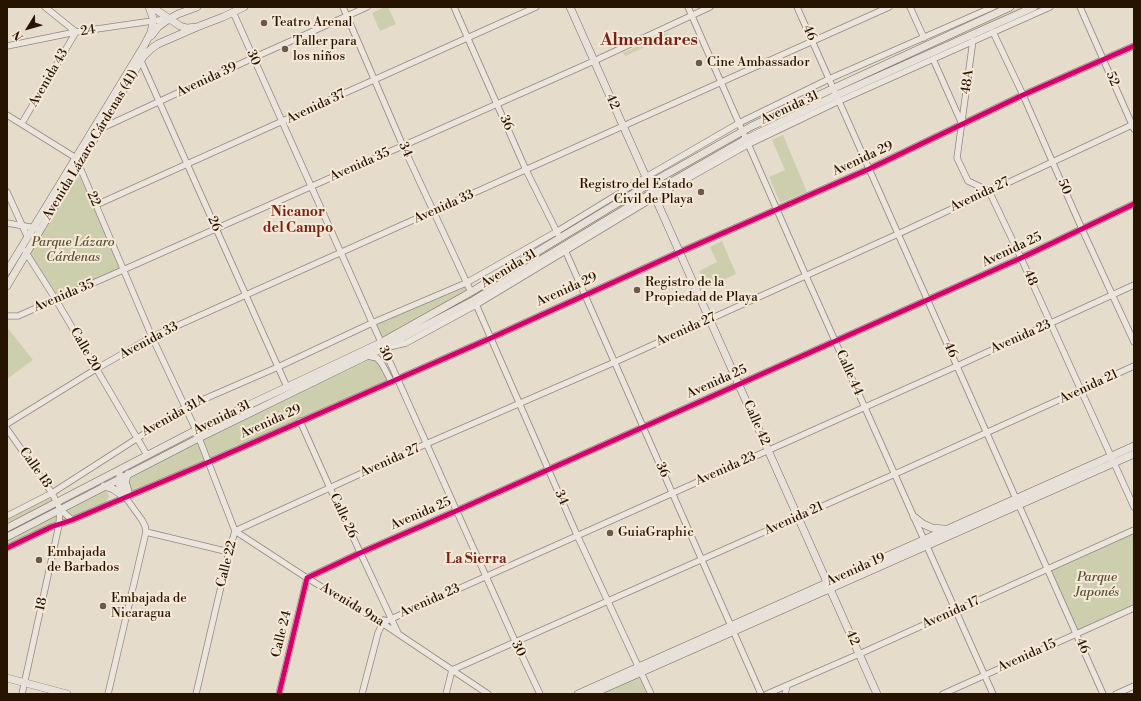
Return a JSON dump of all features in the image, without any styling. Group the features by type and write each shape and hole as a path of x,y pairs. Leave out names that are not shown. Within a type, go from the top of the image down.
{"main road":[{"path":"152,7 184,28 194,28"},
{"path":"152,7 178,14"},
{"path":"152,7 153,22"},
{"name":"Avenida Lázaro Cárdenas (41)","path":"146,42 158,27 169,19 197,7"},
{"name":"Avenida Lázaro Cárdenas (41)","path":"7,286 141,61 152,48 194,28 223,17 231,10 244,7"},
{"name":"42","path":"570,7 654,195"},
{"name":"Avenida 31","path":"7,528 119,479 199,438 368,356 382,345 470,292 558,235 648,180 742,131 1010,7"},
{"name":"Avenida 31","path":"7,537 125,467 196,430 475,302 654,195 747,142 1034,7"},
{"path":"189,10 184,14 182,19 184,25 194,28"},
{"name":"Avenida Lázaro Cárdenas (41)","path":"7,271 32,227 76,158 146,42 151,32 153,22"},
{"name":"Calle 42","path":"654,195 829,586"},
{"name":"Avenida 19","path":"578,694 640,670 1018,502 1112,459 1134,446"},
{"name":"Avenida 19","path":"1112,459 1134,454"},
{"path":"125,467 122,470 119,479 126,498"},
{"path":"126,498 128,491 125,481 128,474"},
{"path":"104,486 113,489 126,498"},
{"name":"Avenida 19","path":"926,542 950,528 1018,502"},
{"path":"914,516 923,524 932,528 950,528"},
{"name":"42","path":"829,586 877,694"},
{"name":"Avenida 19","path":"592,694 640,670"},
{"path":"7,678 67,694"}],"street":[{"path":"45,7 76,32"},
{"name":"34","path":"343,7 403,146 470,292"},
{"name":"Avenida 39","path":"90,134 367,7"},
{"name":"36","path":"454,7 526,170 558,235"},
{"name":"Avenida 37","path":"96,205 536,7"},
{"name":"Calle 44","path":"688,7 776,210 993,694"},
{"name":"Avenida 35","path":"7,316 18,316 56,300 594,61 710,7"},
{"name":"46","path":"797,7 1104,694"},
{"name":"Avenida 33","path":"7,424 152,337 246,294 341,254 889,7"},
{"path":"910,7 924,38"},
{"name":"Avenida 31","path":"648,180 739,122 830,79 992,7"},
{"name":"Avenida 31","path":"838,98 933,59 1050,7"},
{"name":"52","path":"1080,7 1133,126"},
{"name":"30","path":"231,10 485,576 540,694"},
{"name":"24","path":"7,46 76,32 169,19"},
{"name":"Avenida 43","path":"22,123 76,32"},
{"name":"50","path":"993,32 1023,95 1134,342"},
{"name":"48A","path":"962,124 973,40"},
{"name":"Avenida 29","path":"7,548 51,527 126,498 491,338 585,294 869,168 1023,95 1134,46"},
{"path":"933,59 962,124 958,158 968,181 989,191"},
{"name":"26","path":"141,61 287,387"},
{"path":"7,115 76,158"},
{"name":"Avenida 27","path":"235,531 426,444 615,362 709,318 806,276 1053,161 1133,126"},
{"name":"22","path":"76,158 123,270"},
{"name":"48","path":"989,191 1022,258 1134,507"},
{"path":"7,192 27,236"},
{"name":"Avenida 25","path":"307,578 1022,258 1134,204"},
{"path":"7,223 41,229"},
{"name":"Avenida 31","path":"372,323 466,283 558,235"},
{"name":"Calle 20","path":"21,247 27,253 56,300 147,455"},
{"name":"36","path":"564,249 761,694"},
{"path":"123,270 152,337 196,430"},
{"name":"Avenida 23","path":"382,623 1051,324 1134,285"},
{"name":"34","path":"475,302 577,535 651,694"},
{"name":"Avenida 31A","path":"7,516 52,493 137,437 186,407 278,367 372,323"},
{"path":"368,356 377,358 391,381"},
{"name":"Avenida 21","path":"452,670 987,433 1134,366"},
{"name":"Calle 26","path":"300,421 360,553 399,634"},
{"name":"Calle 18","path":"7,428 52,493 59,506 72,520"},
{"name":"Calle 22","path":"196,694 235,531 199,438"},
{"path":"108,694 146,532 142,520 126,498"},
{"path":"59,506 59,525"},
{"name":"18","path":"25,682 59,525"},
{"name":"Avenida 17","path":"767,694 956,611 1134,530"},
{"path":"42,531 49,532 56,541"},
{"name":"Avenida 9na","path":"235,531 307,578 382,623 488,694"},
{"path":"146,532 229,552"},
{"name":"Calle 24","path":"279,694 307,578"},
{"name":"Avenida 15","path":"942,694 1134,608"},
{"path":"362,694 378,633 382,623 387,618 388,611"},
{"path":"446,694 452,670"},
{"path":"22,694 25,682"},
{"path":"785,694 787,686"},
{"path":"1116,694 1134,686"}],"green space":[{"path":"388,7 396,24 380,31 372,13"},
{"path":"1021,7 1025,7 837,91 837,90"},
{"path":"668,33 669,36 625,56 623,53"},
{"path":"783,135 807,192 780,203 769,177 785,170 772,140"},
{"path":"737,137 738,139 657,186 656,184"},
{"name":"Parque Lázaro Cárdenas","path":"74,156 123,270 56,300 27,253 7,287 7,271"},
{"path":"646,190 647,192 473,297 384,344"},
{"path":"722,241 736,274 707,287 699,271 717,262 710,247"},
{"path":"465,284 471,292 380,343 372,323"},
{"path":"7,327 33,360 7,379"},
{"path":"379,346 169,450 123,474 126,469"},
{"path":"368,356 377,362 391,381 126,498 119,484 199,438"},
{"path":"104,486 109,496 105,507 7,548 7,537"},
{"path":"52,496 54,501 7,525 7,519"},
{"name":"Parque Japonés","path":"1134,530 1134,608 1077,634 1048,569"},
{"path":"641,676 649,694 597,694"}],"cycle path":[{"path":"7,548 51,527 72,520 209,462 491,338 680,252 869,169 1023,95 1134,46"},
{"path":"279,694 307,578 1021,258 1134,204"}],"place":[{"name":"Teatro Arenal","path":"264,23"},
{"name":"Taller para los niños","path":"285,49"},
{"name":"Cine Ambassador","path":"699,63"},
{"name":"Registro del Estado Civil de Playa","path":"701,192"},
{"name":"Registro de la Propiedad de Playa","path":"637,290"},
{"name":"GuiaGraphic","path":"610,533"},
{"name":"Embajada de Barbados","path":"39,560"},
{"name":"Embajada de Nicaragua","path":"103,606"}],"district":[{"name":"Almendares","path":"649,41"},
{"name":"Nicanor del Campo","path":"298,222"},
{"name":"La Sierra","path":"476,560"}]}
